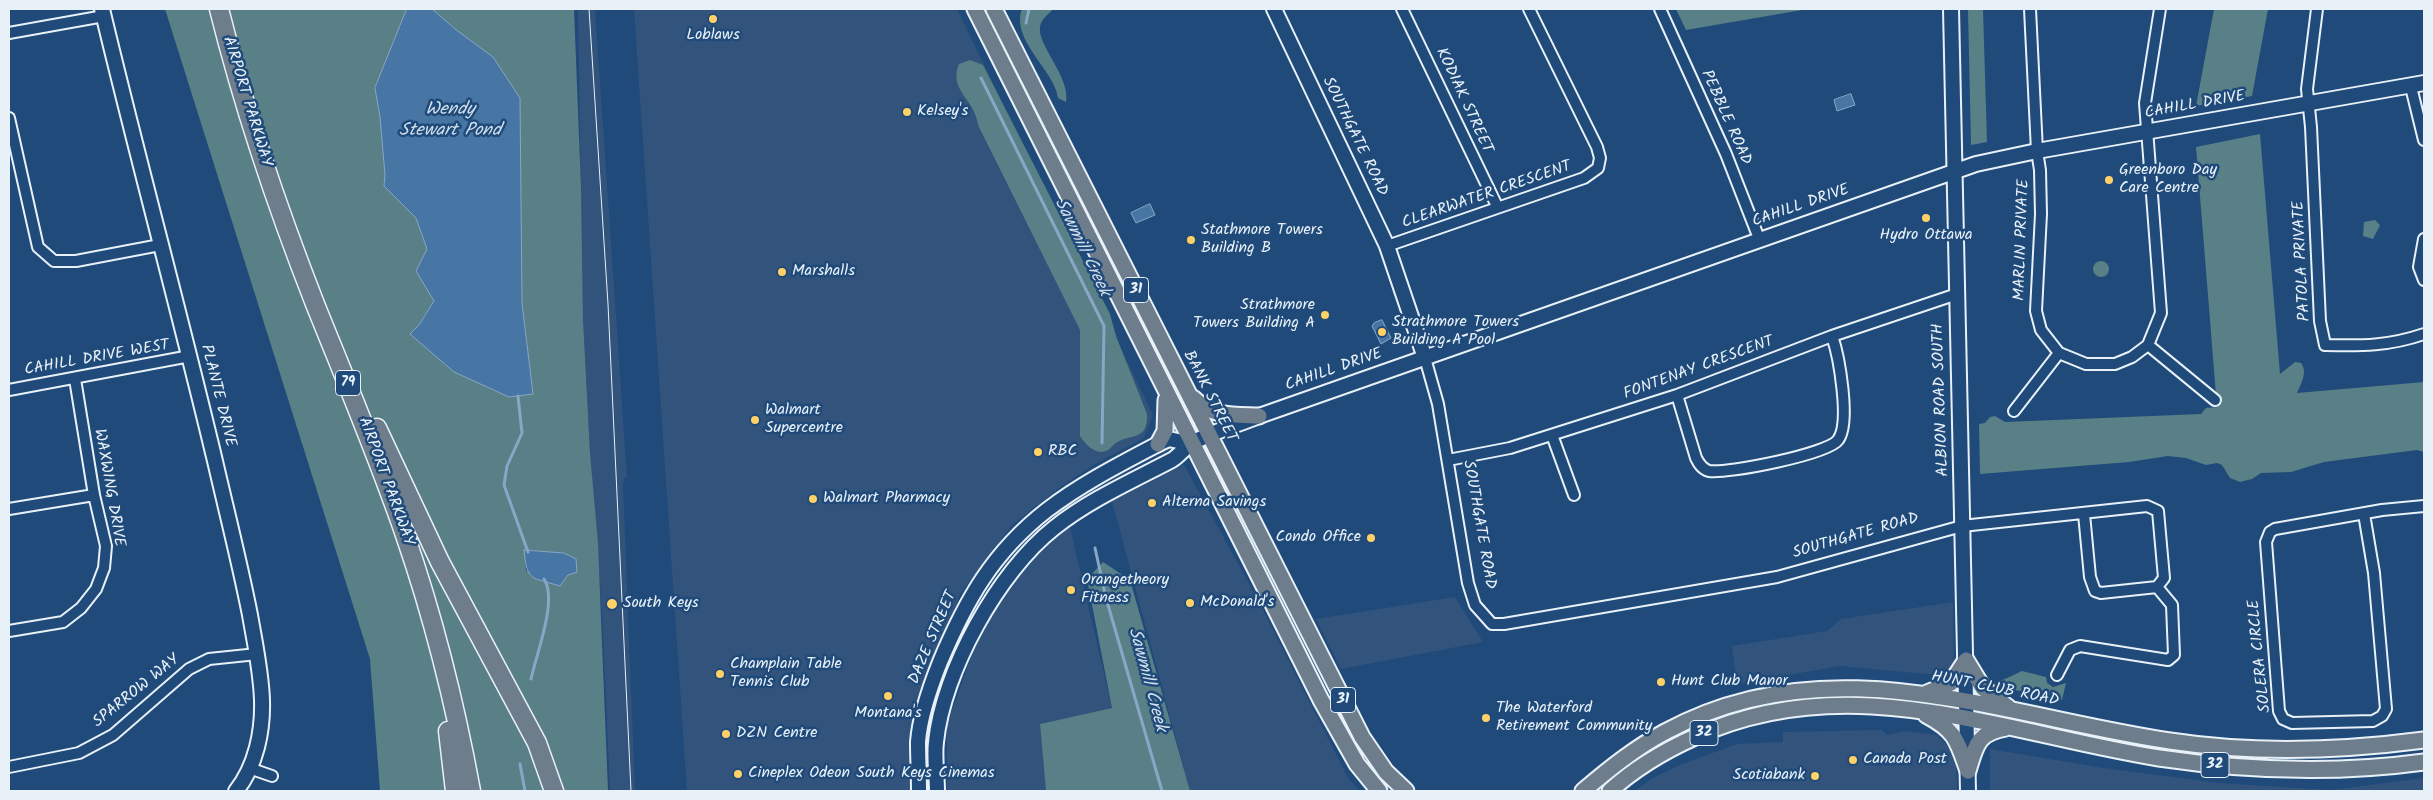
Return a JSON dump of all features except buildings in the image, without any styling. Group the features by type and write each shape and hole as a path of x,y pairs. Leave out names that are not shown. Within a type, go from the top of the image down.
{"highway":[{"name":"AIRPORT PARKWAY","path":"219,9 245,102 289,234 404,533 446,674 471,791"},
{"path":"289,234 436,554 528,725 554,791"},
{"path":"404,533 441,690 456,791"}],"main road":[{"name":"31","path":"975,9 1239,540 1352,756 1375,786"},
{"name":"BANK STREET","path":"994,9 1362,737 1386,772 1406,791"},
{"path":"987,32 1003,26"},
{"path":"1158,444 1165,431 1167,421 1165,391"},
{"path":"1186,391 1202,407 1219,414 1258,416"},
{"path":"1239,540 1258,533"},
{"path":"1926,694 1950,683 1966,660 1983,688 2012,710"},
{"path":"1307,670 1324,663"},
{"name":"HUNT CLUB ROAD","path":"1583,791 1626,756 1667,731 1710,712 1746,700 1793,690 1839,687 1871,688 1926,694 2139,736 2219,746 2317,750 2424,740"},
{"name":"HUNT CLUB ROAD","path":"1610,791 1638,768 1678,744 1712,729 1783,709 1830,704 1872,704 1914,708 1965,717 2126,752 2232,767 2337,770 2424,762"},
{"path":"1914,708 1951,731 1958,743 1968,771"},
{"path":"1968,771 1979,740 1994,730 2009,727"},
{"path":"1375,786 1386,772"}],"street":[{"name":"SOUTHGATE ROAD","path":"1274,9 1387,246 1425,358 1438,404 1468,583 1475,605 1492,624 1504,624 1777,577 1962,526"},
{"name":"KODIAK STREET","path":"1402,9 1497,206"},
{"name":"CLEARWATER CRESCENT","path":"1387,246 1497,206 1584,178 1598,168 1600,158 1597,148 1529,9"},
{"name":"PEBBLE ROAD","path":"1660,9 1726,154 1760,241"},
{"name":"ALBION ROAD SOUTH","path":"1951,9 1968,791"},
{"name":"MARLIN PRIVATE","path":"2030,9 2037,151 2040,170 2041,214 2036,311 2041,330 2059,353 2086,364 2115,364 2132,357 2148,345"},
{"path":"2160,9 2145,103 2161,313 2148,345 2215,400"},
{"path":"2309,104 2307,77 2318,9"},
{"path":"9,33 103,12"},
{"name":"PLANTE DRIVE","path":"103,12 160,244 190,356 242,573 257,654 260,672 262,724 258,746 249,768 236,791"},
{"name":"CAHILL DRIVE","path":"1209,436 1258,416 1976,164 2037,151 2417,85"},
{"path":"2417,85 2424,140"},
{"name":"PATOLA PRIVATE","path":"2309,104 2320,322 2325,345 2371,346 2400,342 2424,334"},
{"path":"9,118 38,247 54,261 76,261 160,244"},
{"path":"2424,239 2419,267 2424,280"},
{"name":"FONTENAY CRESCENT","path":"1448,460 1510,448 1678,396 1832,336 1957,294"},
{"path":"1678,396 1696,458 1701,466 1708,470 1722,471 1789,459 1828,447 1837,442 1842,432 1844,421 1840,364 1832,336"},
{"path":"2014,411 2059,353"},
{"name":"CAHILL DRIVE WEST","path":"9,390 190,356"},
{"name":"WAXWING DRIVE","path":"9,631 63,622 81,608 96,589 104,568 106,546 94,495 75,379"},
{"path":"1552,435 1574,495"},
{"name":"DAZE STREET","path":"937,791 936,744 941,713 951,681 974,629 1013,571 1054,528 1114,490 1175,458 1191,444 1209,436"},
{"name":"DAZE STREET","path":"919,791 918,742 932,682 971,594 992,565 1034,521 1078,489 1169,439 1191,444"},
{"path":"1105,473 1114,490"},
{"path":"9,509 94,495"},
{"path":"1962,526 2147,506 2158,511 2164,578 2157,587 2101,593 2095,591 2090,577 2084,514"},
{"name":"SOLERA CIRCLE","path":"2364,514 2374,573 2386,709 2382,716 2372,721 2292,723 2283,719 2279,711 2266,540 2275,529 2364,514 2424,506"},
{"path":"2057,675 2070,650 2080,646 2168,660 2174,655 2172,605 2157,587"},
{"path":"958,620 974,629"},
{"name":"SPARROW WAY","path":"9,767 79,753 112,735 189,669 209,659 257,654"},
{"path":"918,742 936,744"},
{"path":"249,768 272,776"}],"shaded area":[{"path":"578,9 595,9 627,477 624,478 623,486 635,791 610,791 602,611 590,453 583,319"},
{"path":"634,9 957,9 1153,415 1144,438 1095,464 1059,488 1012,525 960,594 938,652 916,734 912,791 687,791"},
{"path":"1184,465 1258,600 1348,778 1359,791 1190,791 1112,501"},
{"path":"1070,527 1112,708 1040,724 1046,791 947,791 947,725 977,639 998,606 1027,567 1061,532"},
{"path":"1455,597 1483,642 1341,669 1316,619"},
{"path":"1953,602 1954,660 1947,676 1840,666 1737,684 1732,646 1827,631 1841,619"},
{"path":"1882,730 1887,735 1905,731 1937,735 1956,755 1957,791 1635,791 1653,778 1682,764 1737,744 1783,742 1783,732"},
{"path":"1990,749 2104,768 2219,783 2331,790 2424,778 2424,791 1990,791"}],"green space":[{"path":"165,9 407,9 375,88 380,117 385,175 384,186 416,218 427,249 417,271 434,301 419,325 509,397 533,393 522,303 520,189 455,29 432,9 574,9 581,187 583,319 590,453 598,543 608,791 380,791 370,659","holes":["525,550 564,553 566,556 526,571"]},
{"path":"1022,9 1053,9 1042,22 1040,34 1064,83 1066,102 1058,98 1050,77 1022,32 1020,21"},
{"path":"1676,9 1808,9 1686,30"},
{"path":"1968,9 1983,9 1987,142 1971,145"},
{"path":"2214,9 2268,9 2252,96 2196,106"},
{"path":"970,60 983,65 1110,314 1116,336 1147,414 1147,422 1143,432 1117,442 1106,451 1094,450 1080,436 1080,330 979,127 973,110 959,88 956,77 959,64"},
{"path":"2260,134 2280,374 2295,362 2301,363 2304,374 2297,393 2424,382 2424,452 2417,450 2324,462 2291,472 2261,473 2252,479 2240,482 2230,478 2222,465 2217,463 2206,465 2186,458 2168,456 2129,462 1980,474 1979,424 1985,423 1990,417 1995,416 2005,422 2201,414 2206,408 2217,407 2196,147"},
{"path":"2375,220 2380,225 2373,239 2363,236 2364,222"},
{"path":"2098,261 2104,261 2109,266 2107,275 2098,277 2093,272 2093,266"},
{"path":"1103,562 1130,580 1190,791 1046,791 1040,724 1112,708 1087,579"},
{"path":"2022,671 2046,677 2047,683 2053,687 2066,683 2062,700 1992,685"}],"water":[{"name":"Wendy Stewart Pond","path":"407,9 432,9 493,57 520,98 522,303 533,394 509,397 454,372 410,334 419,325 434,301 416,271 427,249 416,218 384,186 385,175 380,117 375,88"},
{"path":"1851,94 1855,105 1837,111 1834,100"},
{"path":"1150,204 1155,215 1136,223 1131,213"},
{"name":"Strathmore Towers Building A Pool","path":"1382,320 1391,338 1381,344 1372,326 1374,323"},
{"path":"524,550 564,553 576,559 577,572 568,575 560,586 532,577 527,568"}],"waterway":[{"name":"Sawmill Creek","path":"1026,23 1029,9"},
{"name":"Sawmill Creek","path":"981,78 1104,326 1102,443"},
{"path":"518,396 522,433 507,466 504,485 528,552"},
{"name":"Sawmill Creek","path":"1095,548 1106,598 1162,791"},
{"path":"531,679 545,628 549,600 548,588 544,579"},
{"path":"520,764 525,791"}],"tram line":[{"path":"589,9 608,304 631,791"}],"place":[{"name":"Loblaws","path":"713,19"},
{"name":"Kelsey's","path":"907,112"},
{"name":"Greenboro Day Care Centre","path":"2109,180"},
{"name":"Hydro Ottawa","path":"1926,218"},
{"name":"Stathmore Towers Building B","path":"1191,240"},
{"name":"Marshalls","path":"782,272"},
{"name":"Strathmore Towers Building A","path":"1325,315"},
{"name":"Strathmore Towers Building A Pool","path":"1382,332"},
{"name":"Walmart Supercentre","path":"755,420"},
{"name":"RBC","path":"1038,452"},
{"name":"Walmart Pharmacy","path":"813,499"},
{"name":"Alterna Savings","path":"1152,503"},
{"name":"Condo Office","path":"1371,538"},
{"name":"Orangetheory Fitness","path":"1071,590"},
{"name":"McDonald's","path":"1190,603"},
{"name":"South Keys","path":"612,604"},
{"name":"Champlain Table Tennis Club","path":"720,674"},
{"name":"Hunt Club Manor","path":"1661,682"},
{"name":"Montana's","path":"888,696"},
{"name":"The Waterford Retirement Community","path":"1486,718"},
{"name":"DZN Centre","path":"726,734"},
{"name":"Canada Post","path":"1853,760"},
{"name":"Cineplex Odeon South Keys Cinemas","path":"738,774"},
{"name":"Scotiabank","path":"1815,776"}]}
